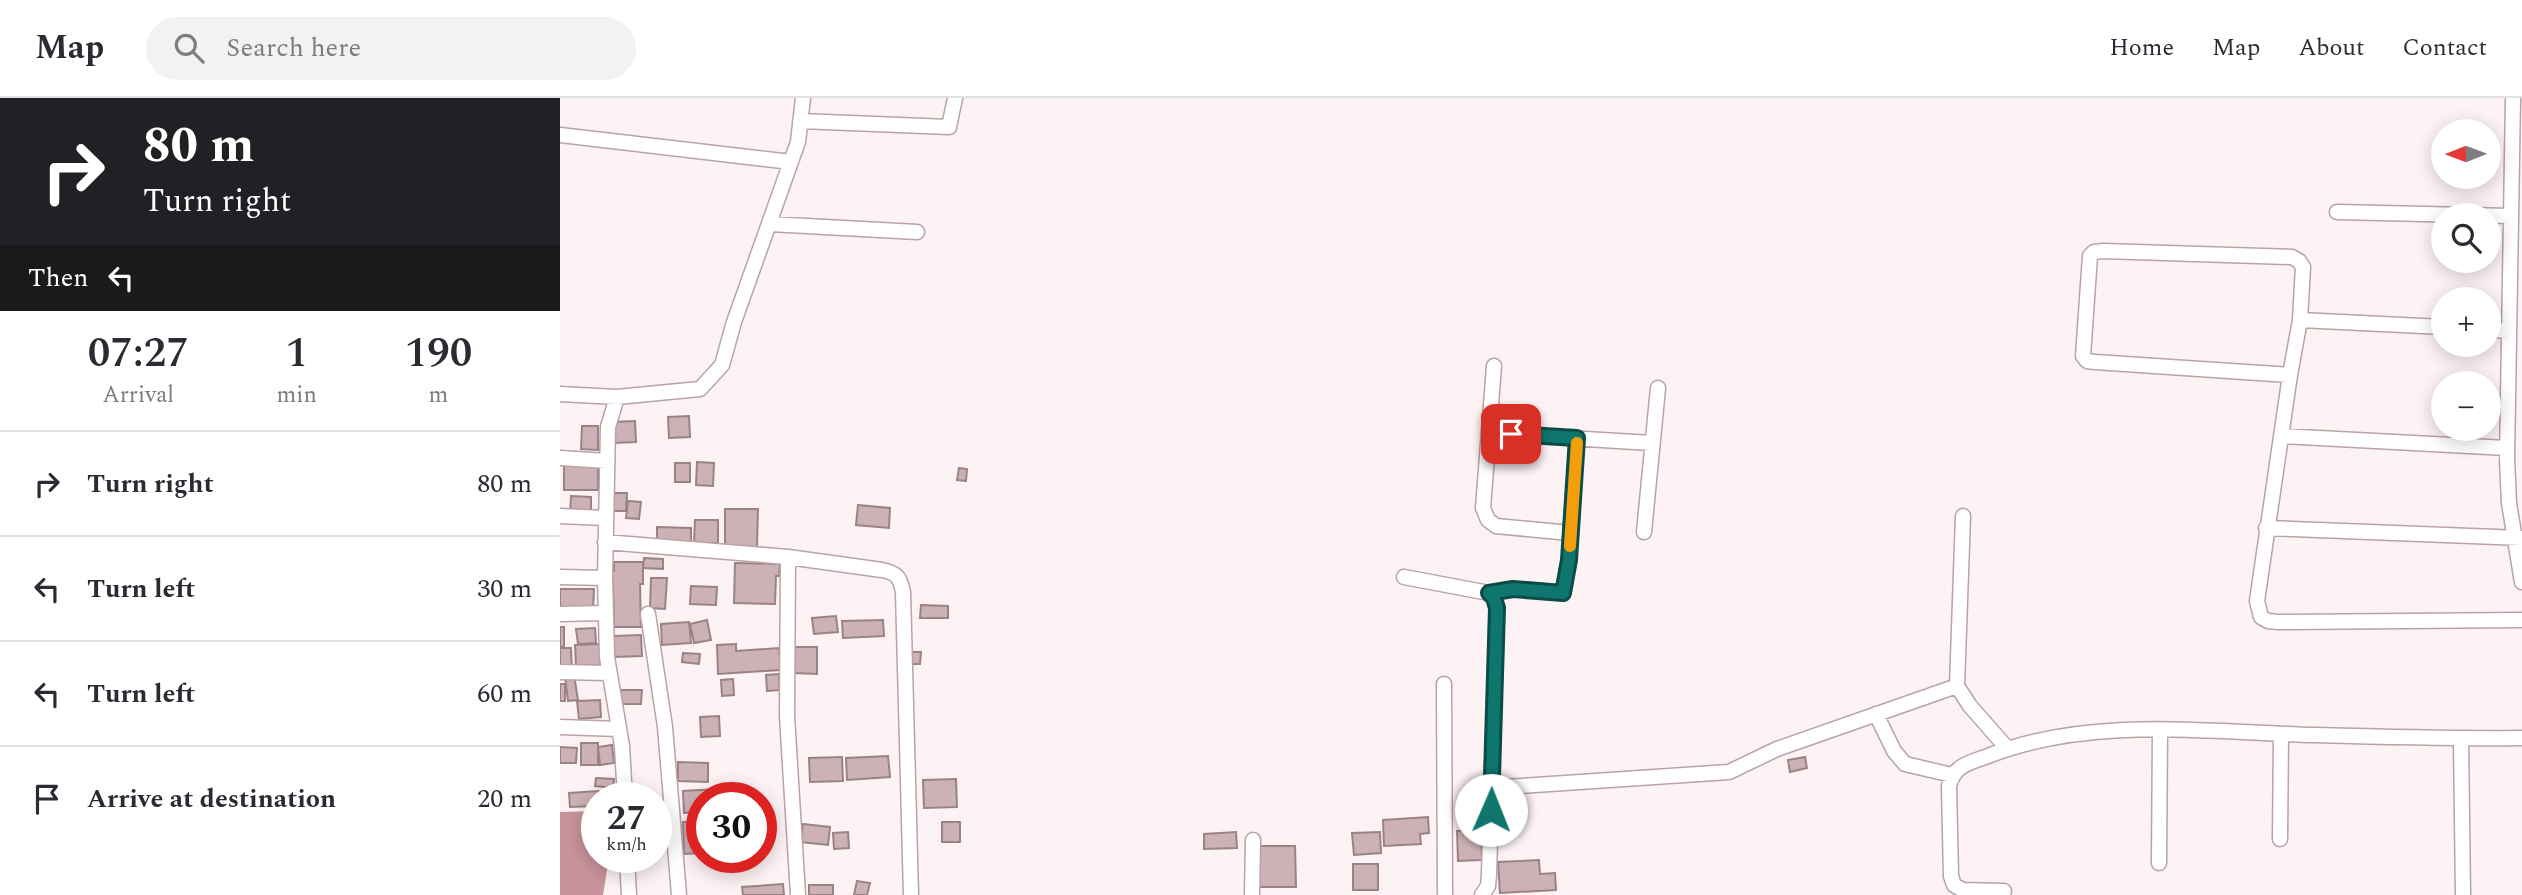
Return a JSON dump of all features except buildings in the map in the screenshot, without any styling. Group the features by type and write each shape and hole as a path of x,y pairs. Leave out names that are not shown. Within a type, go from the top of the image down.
{"street":[{"path":"560,394 617,397 700,389 722,365 734,322 798,142 803,98"},
{"path":"800,121 948,127 955,98"},
{"path":"2513,98 2516,199 2511,216 2516,268 2509,331 2507,454 2509,503 2518,538 2522,582"},
{"path":"560,135 791,162"},
{"path":"2337,212 2511,216"},
{"path":"770,224 917,232"},
{"path":"2290,374 2087,361 2083,356 2083,348 2090,256 2094,252 2103,251 2292,257 2303,267 2300,320 2266,528 2257,601 2261,617 2268,621 2522,620"},
{"path":"2300,320 2431,326"},
{"path":"2501,331 2509,331"},
{"path":"1494,366 1483,508 1488,520 1496,526 1570,533"},
{"path":"1644,532 1657,388"},
{"path":"617,397 608,427 605,578 609,673 619,729 624,782"},
{"path":"1489,433 1651,443"},
{"path":"2281,436 2507,454 2522,460"},
{"path":"1404,577 1489,593 1513,589 1563,593 1569,560 1577,438"},
{"path":"560,458 607,461"},
{"path":"560,516 605,518"},
{"path":"1963,516 1957,686 1970,706 2007,748"},
{"path":"2266,528 2518,538"},
{"path":"605,542 788,557 882,570 894,573 901,579 911,895"},
{"path":"788,557 788,716 799,895"},
{"path":"560,577 605,578"},
{"path":"1482,895 1488,886 1497,608 1489,593"},
{"path":"560,614 606,613"},
{"path":"648,614 665,727 679,895"},
{"path":"560,672 609,673"},
{"path":"1444,684 1445,895"},
{"path":"1491,788 1729,772 1777,749 1957,686"},
{"path":"1876,714 1894,751 1905,764 1952,775"},
{"path":"560,727 619,729"},
{"path":"2159,863 2160,731"},
{"path":"2004,891 1963,890 1954,885 1951,876 1950,799 1952,775 1959,767 2007,748 2038,740 2094,732 2522,738"},
{"path":"2280,839 2281,734"},
{"path":"2461,739 2463,895"},
{"path":"1252,895 1253,840"},
{"path":"628,873 629,895"}],"shaded area":[{"path":"581,811 581,873 607,873 603,895 560,895 560,812"}],"slow traffic":[{"path":"1570,546 1577,443"}],"route":[{"path":"1491,810 1497,608 1489,593 1513,589 1563,593 1569,560 1577,438 1511,434"}]}
